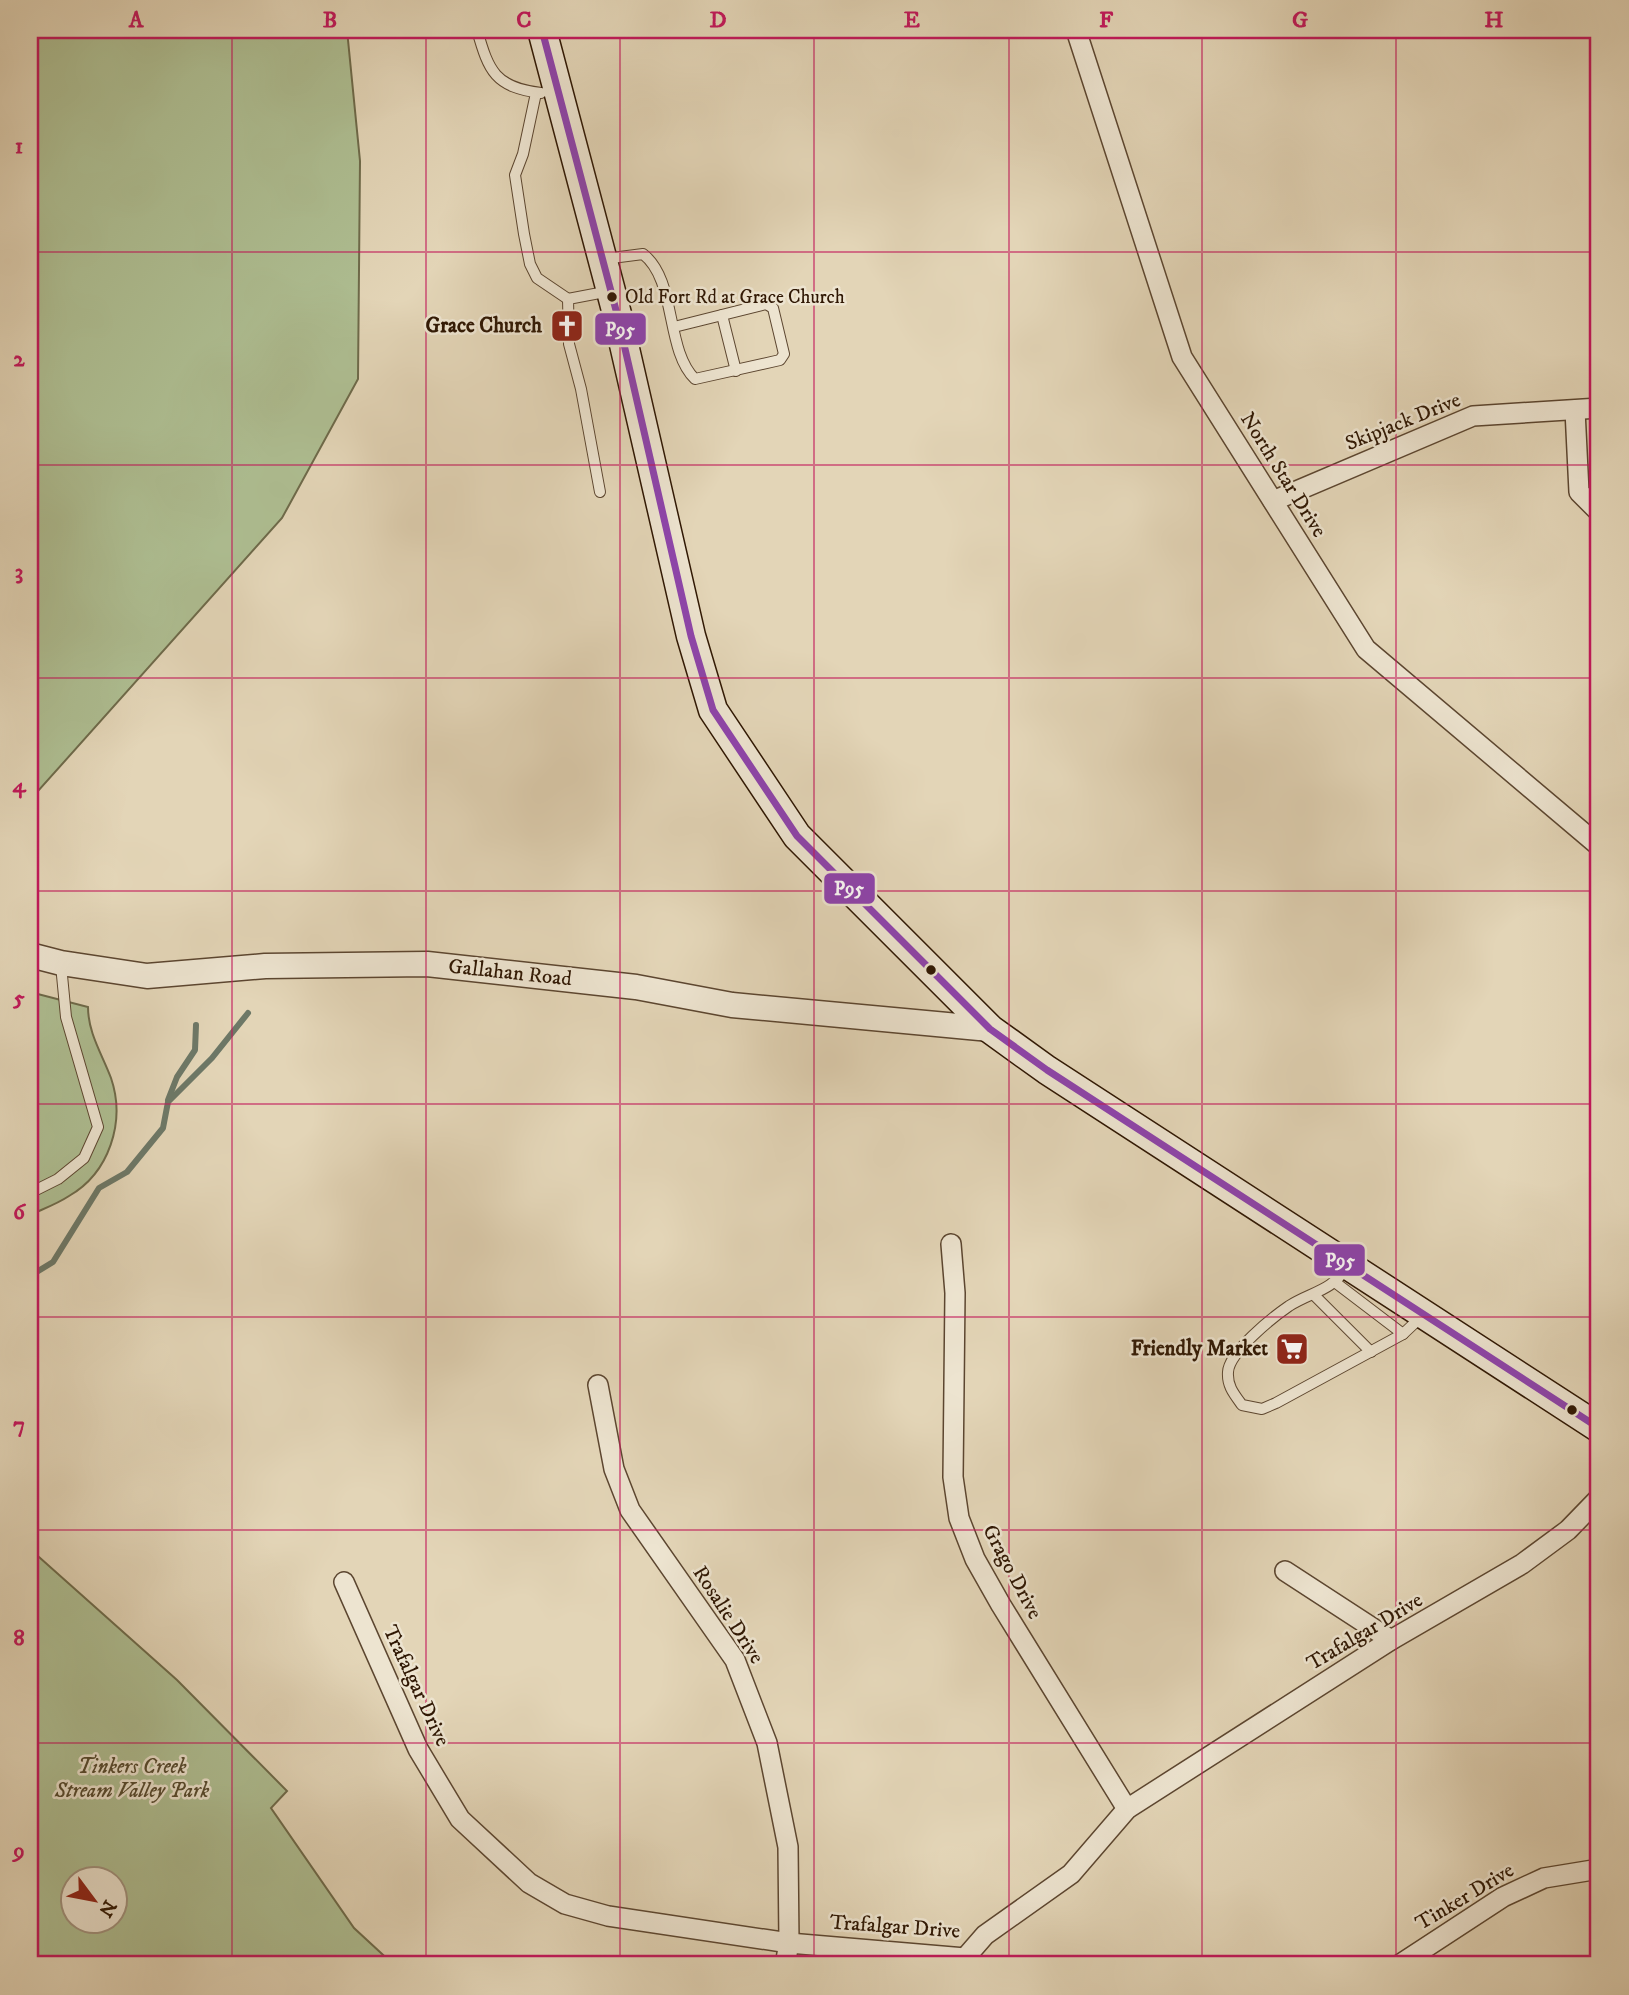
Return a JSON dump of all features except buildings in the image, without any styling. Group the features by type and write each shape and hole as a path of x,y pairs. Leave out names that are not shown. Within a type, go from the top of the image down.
{"main road":[{"path":"542,30 548,94 603,259 686,618 713,710 797,836 990,1029 1342,1274 1424,1313 1599,1428"}],"street":[{"name":"North Star Drive","path":"1076,30 1182,357 1366,649 1599,846"},
{"name":"Skipjack Drive","path":"1273,501 1473,416 1599,408"},
{"path":"1575,410 1579,492 1599,512"},
{"name":"Gallahan Road","path":"30,955 61,963 147,976 265,966 428,964 636,987 732,1005 990,1029"},
{"name":"Grago Drive","path":"951,1244 955,1293 953,1477 959,1518 975,1559 1001,1605 1127,1809"},
{"name":"Rosalie Drive","path":"598,1385 614,1469 630,1510 735,1660 767,1743 788,1847 789,1943 785,1965"},
{"name":"Trafalgar Drive","path":"344,1581 418,1749 460,1819 529,1883 565,1904 608,1916 789,1943 966,1961 985,1935 1071,1874 1127,1809 1391,1640 1522,1564 1568,1530 1599,1498"},
{"path":"1285,1572 1391,1640"},
{"name":"Tinker Drive","path":"1399,1965 1503,1897 1544,1878 1599,1869"}],"lane":[{"path":"477,30 486,61 494,75 508,86 548,94 515,175 530,264 537,278 568,299 611,291"},
{"path":"603,259 643,254 650,260 657,270 687,371 695,379 780,360 784,354 773,308 766,304 674,327"},
{"path":"568,299 569,344 582,389 600,492"},
{"path":"722,315 736,371"},
{"path":"30,1194 58,1179 84,1158 98,1127 66,1017 61,963"},
{"path":"1403,1334 1342,1274 1314,1295 1289,1306 1239,1349 1227,1369 1230,1389 1242,1405 1262,1409 1403,1334 1424,1313"},
{"path":"1314,1295 1371,1352"}],"green space":[{"path":"30,30 347,30 360,161 358,379 282,518 30,800"},
{"path":"30,992 88,1007 93,1035 111,1078 116,1112 111,1145 95,1174 69,1196 30,1215"},
{"name":"Tinkers Creek Stream Valley Park","path":"30,1549 177,1680 287,1791 271,1808 354,1928 394,1965 30,1965"}],"waterway":[{"path":"30,1276 53,1262 99,1188 127,1172 163,1128 168,1102 212,1058 248,1013"},
{"path":"168,1100 177,1077 195,1050 196,1025"}],"transit line":[{"name":"P95","path":"542,30 617,314 691,636 713,710 797,836 990,1029 1047,1070 1599,1428"}],"place":[{"name":"Old Fort Rd at Grace Church","path":"612,297"},
{"name":"Grace Church","path":"567,326"},
{"name":"Friendly Market","path":"1292,1349"}]}
